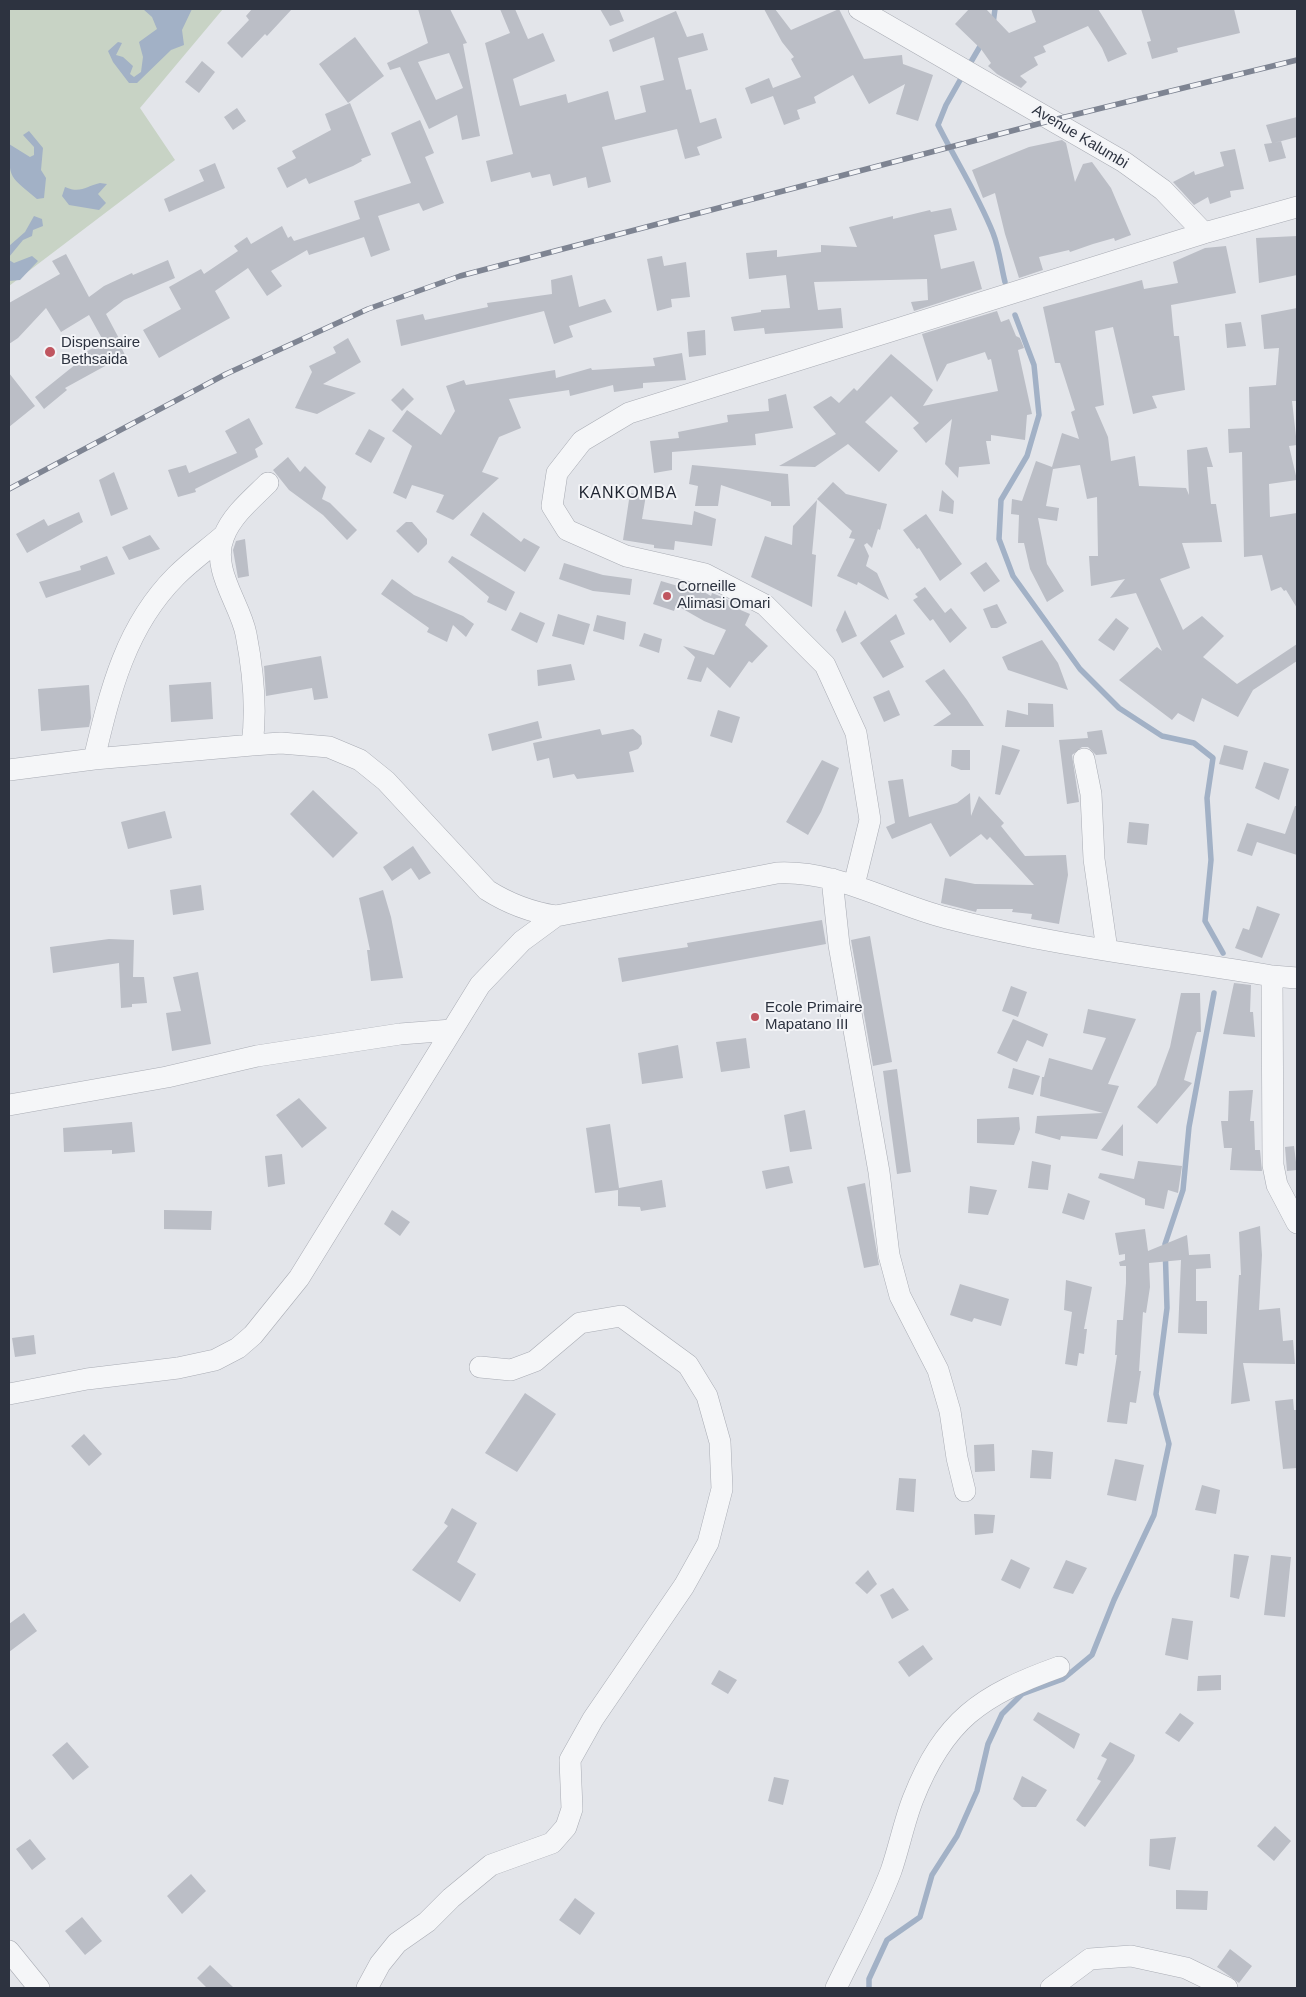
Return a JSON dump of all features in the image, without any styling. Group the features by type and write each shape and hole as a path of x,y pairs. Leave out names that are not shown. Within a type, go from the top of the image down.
{"street":[{"name":"Avenue Kalumbi","path":"859,9 1124,162 1163,190 1204,233"},
{"path":"854,885 870,820 856,733 825,665 765,605 705,574 626,556 567,530 552,506 557,473 582,441 629,413 1204,233 1297,207"},
{"path":"94,759 113,681 138,625 176,576 223,536 240,511 268,483"},
{"path":"223,536 220,556 223,573 236,601 246,634 256,720 252,745"},
{"path":"9,770 94,759 252,745 281,743 328,747 360,760 386,781 487,890 503,901 530,912 556,916 777,872 792,872 854,885 894,902 947,918 1107,950 1272,976 1297,978"},
{"path":"1084,760 1091,794 1094,859 1107,950"},
{"path":"832,879 841,954 879,1172 890,1255 900,1296 938,1370 950,1411 957,1458 965,1491"},
{"path":"9,1394 87,1379 178,1368 215,1360 238,1348 253,1335 299,1278 480,985 522,941 556,916"},
{"path":"1272,976 1273,1166 1277,1185 1297,1223"},
{"path":"9,1105 167,1077 256,1056 400,1034 452,1030"},
{"path":"367,1988 380,1964 397,1943 426,1922 491,1866 552,1843 566,1827 572,1809 570,1760 593,1719 684,1586 708,1543 722,1489 720,1442 707,1396 688,1366 621,1316 580,1323 535,1361 511,1370 480,1367"},
{"path":"836,1988 890,1874 912,1801 926,1768 943,1738 970,1710 1022,1680 1058,1668"},
{"path":"9,1952 39,1988"},
{"path":"1051,1988 1090,1959 1132,1956 1186,1968 1227,1988"}],"green space":[{"path":"9,9 223,9 140,108 175,160 9,286"}],"water":[{"path":"143,9 192,9 182,30 184,45 171,50 137,83 129,83 113,62 108,51 118,42 122,43 116,55 123,57 133,66 130,74 134,77 141,72 143,57 139,42 157,29 152,17"},
{"path":"29,131 43,148 41,170 46,178 44,198 37,199 16,181 11,171 9,144 30,157 34,155 34,147 23,135"},
{"path":"100,183 107,184 98,194 106,203 99,210 69,205 62,196 65,187 79,190"},
{"path":"34,216 42,219 43,226 33,230 32,236 23,240 9,257 9,246 25,232"},
{"path":"32,256 38,261 20,280 9,281 9,260 14,263"}],"building":[{"path":"252,9 292,9 267,36 265,34 242,58 227,43 249,20 246,16"},
{"path":"418,9 450,9 467,43 463,44 480,136 462,140 457,115 429,129 400,67 390,70 387,63 428,43","holes":["449,53 463,88 436,100 418,62"]},
{"path":"500,9 515,9 528,39 543,33 555,61 513,79 520,106 566,94 568,103 608,91 615,120 646,112 640,86 664,80 654,37 613,52 609,40 676,11 687,37 703,33 708,50 678,58 686,90 691,89 700,123 716,118 722,138 697,147 700,155 685,159 677,129 602,147 611,182 588,188 586,177 553,186 550,174 532,178 530,172 491,182 486,161 513,154 485,43 510,33"},
{"path":"600,9 619,9 624,21 610,26"},
{"path":"764,9 775,9 791,30 839,9 864,59 902,55 903,64 933,75 918,121 896,114 905,84 869,104 853,75 814,97 816,103 797,110 800,119 784,125 773,96 751,104 745,88 769,78 773,88 801,77 791,59 794,57 782,42"},
{"path":"969,9 986,9 1009,33 1036,22 1031,9 1098,9 1127,54 1108,62 1102,48 1088,26 1043,46 1046,52 1034,57 1038,65 1020,76 1027,82 1021,88 997,74 988,66 991,63 981,49 955,24"},
{"path":"1141,9 1234,9 1240,33 1177,48 1178,52 1152,59 1147,42 1151,41"},
{"path":"355,37 384,76 348,103 319,64"},
{"path":"202,61 215,72 199,93 185,82"},
{"path":"350,103 371,155 361,159 362,161 353,166 309,184 306,178 287,188 277,168 296,158 292,151 331,130 325,114"},
{"path":"237,108 246,121 233,130 224,117"},
{"path":"1297,117 1297,137 1281,141 1286,158 1269,162 1264,144 1272,143 1266,125"},
{"path":"420,120 434,153 425,157 444,203 423,211 419,203 378,216 390,250 371,257 364,237 309,255 307,250 271,271 282,286 267,296 248,268 215,291 230,318 159,358 143,330 181,309 169,287 201,269 204,274 238,251 234,246 247,237 251,244 282,226 288,238 291,236 294,241 360,219 354,201 411,183 391,133"},
{"path":"1062,140 1066,143 1075,182 1083,164 1092,162 1111,188 1131,235 1115,241 1114,238 1070,252 1069,250 1039,257 1043,270 1019,278 1005,234 995,193 983,198 972,170 1029,147"},
{"path":"1235,149 1244,189 1230,191 1231,197 1210,204 1208,197 1194,205 1173,182 1194,171 1195,175 1224,166 1220,152"},
{"path":"215,163 225,188 169,212 164,199 204,181 199,170"},
{"path":"951,208 957,230 934,235 941,269 974,261 982,289 914,311 911,302 928,300 927,279 814,282 818,310 841,308 843,328 765,334 764,328 734,331 731,317 761,312 761,310 790,308 786,275 749,279 746,253 777,250 777,257 821,252 821,245 857,247 849,227 893,216 893,219 930,210 931,212"},
{"path":"1297,236 1297,275 1259,283 1256,238"},
{"path":"1226,246 1236,293 1171,305 1174,336 1179,336 1185,390 1152,396 1157,408 1133,414 1113,327 1095,331 1104,405 1095,407 1108,437 1111,461 1135,456 1139,486 1186,488 1189,495 1187,450 1207,447 1213,467 1207,467 1211,504 1216,504 1222,542 1182,543 1190,568 1160,579 1183,630 1202,616 1224,636 1203,657 1237,684 1297,644 1297,661 1253,690 1238,717 1202,698 1194,722 1178,713 1172,720 1119,680 1157,647 1162,651 1136,593 1110,598 1125,579 1091,586 1089,556 1098,556 1097,497 1087,499 1080,465 1053,469 1046,506 1059,508 1057,521 1038,518 1047,564 1064,591 1047,602 1030,569 1024,543 1018,543 1019,515 1011,514 1012,499 1022,501 1036,461 1052,467 1062,433 1079,439 1071,412 1075,410 1060,363 1055,363 1043,307 1142,280 1144,289 1178,283 1173,262 1205,248"},
{"path":"66,254 89,297 104,286 132,273 133,275 168,260 175,278 124,300 106,314 123,346 121,347 125,355 65,388 67,390 44,409 35,397 76,364 73,359 104,342 89,315 61,332 46,308 18,338 9,344 9,303 60,274 52,261"},
{"path":"662,256 664,266 686,262 690,297 671,299 672,307 657,311 647,259"},
{"path":"572,275 579,307 605,299 612,312 569,326 573,337 554,344 544,311 401,346 396,320 423,314 425,320 488,307 487,303 552,294 551,280"},
{"path":"1297,308 1296,401 1292,401 1297,445 1289,446 1297,480 1269,484 1270,517 1297,513 1297,608 1286,590 1284,591 1281,587 1271,591 1262,555 1244,557 1242,452 1229,453 1228,429 1250,428 1249,387 1276,385 1279,348 1264,349 1261,315"},
{"path":"997,311 1001,322 1009,319 1016,336 1020,338 1024,348 1018,350 1032,414 1027,415 1025,440 991,435 991,441 986,441 990,464 959,467 958,478 945,464 952,419 926,443 913,428 919,423 891,396 865,422 898,451 879,472 848,444 815,467 779,466 836,434 813,407 831,396 839,403 854,388 857,391 891,354 933,390 923,406 998,391 991,359 988,360 985,352 947,364 937,382 922,334"},
{"path":"1241,322 1246,346 1227,348 1225,324"},
{"path":"705,330 706,355 689,357 687,332"},
{"path":"348,338 361,362 323,384 356,393 317,414 295,408 312,372 309,366 336,353 333,347"},
{"path":"682,353 686,380 643,383 643,388 614,392 613,385 570,396 569,390 509,399 521,428 499,437 482,472 499,478 453,520 436,512 444,495 412,485 406,499 393,493 412,446 392,431 407,410 441,435 455,411 446,386 464,380 466,385 555,370 556,378 591,368 592,370 655,366 653,358"},
{"path":"9,373 35,406 9,427"},
{"path":"403,388 414,399 402,411 391,400"},
{"path":"786,394 793,428 755,434 756,445 672,452 672,470 654,473 650,441 679,438 678,432 728,422 727,415 769,411 768,399"},
{"path":"249,418 263,444 255,449 258,457 195,489 196,492 178,497 168,470 186,465 189,473 237,453 225,431"},
{"path":"369,429 385,438 371,463 355,454"},
{"path":"288,457 300,472 305,466 326,487 322,499 330,503 357,530 347,540 323,515 289,490 273,470"},
{"path":"692,465 788,474 790,506 771,506 771,502 721,485 718,506 695,506 698,486 689,484"},
{"path":"114,472 128,509 111,516 99,480"},
{"path":"833,482 846,494 887,504 880,530 878,529 872,548 867,543 864,545 869,556 866,566 877,573 889,600 858,582 857,585 837,576 855,539 849,538 852,531 817,499"},
{"path":"942,490 954,501 953,514 939,511"},
{"path":"630,493 646,495 642,519 692,525 694,511 716,519 712,546 675,541 674,550 654,548 654,545 623,540"},
{"path":"817,500 812,554 816,555 812,607 751,577 765,536 792,545 793,526"},
{"path":"79,512 83,522 27,553 16,534 44,519 48,526"},
{"path":"483,512 521,542 524,538 540,547 525,572 470,535"},
{"path":"926,514 962,564 940,581 919,548 917,549 903,530"},
{"path":"406,522 412,522 427,539 427,544 418,553 396,531"},
{"path":"150,535 160,549 129,560 122,547"},
{"path":"245,539 249,576 238,578 233,550 236,541"},
{"path":"107,556 115,574 46,598 39,582 81,570 80,566"},
{"path":"452,556 515,592 506,611 487,602 489,597 448,562"},
{"path":"986,562 1000,581 984,592 970,573"},
{"path":"564,563 603,575 632,579 630,595 593,591 559,579"},
{"path":"392,579 414,595 463,616 474,624 466,637 453,625 447,642 427,632 429,628 381,594"},
{"path":"661,581 688,589 690,584 711,596 712,593 732,602 731,606 750,614 745,625 768,646 752,663 749,661 730,688 707,667 701,682 687,679 695,657 683,646 714,655 726,630 704,621 676,605 674,611 653,604"},
{"path":"925,587 945,613 951,608 967,628 950,643 933,619 930,621 913,600 918,597 915,594"},
{"path":"997,604 1007,623 997,628 991,628 983,609"},
{"path":"845,610 857,636 842,643 836,630"},
{"path":"520,612 545,623 537,643 511,630"},
{"path":"558,614 590,624 584,645 552,636"},
{"path":"896,614 905,634 890,641 904,667 883,678 860,643"},
{"path":"597,615 626,622 624,640 593,631"},
{"path":"1116,618 1129,628 1114,651 1098,640"},
{"path":"644,633 662,639 659,653 639,646"},
{"path":"1042,640 1058,663 1068,690 1008,670 1002,657"},
{"path":"321,656 328,698 314,700 312,688 266,696 264,666"},
{"path":"571,664 575,680 538,686 537,670"},
{"path":"944,669 984,726 933,726 951,714 925,681"},
{"path":"211,682 213,719 171,722 169,685"},
{"path":"89,685 91,718 89,727 41,731 38,689"},
{"path":"889,690 900,715 884,722 873,697"},
{"path":"1028,703 1053,704 1054,727 1005,727 1007,710 1028,715"},
{"path":"718,710 740,717 732,743 710,736"},
{"path":"538,721 542,738 492,751 488,734"},
{"path":"600,729 602,735 633,729 641,736 642,744 638,749 629,752 634,772 577,779 574,774 553,778 549,758 537,761 533,743"},
{"path":"1102,730 1107,754 1096,755 1088,747 1082,747 1072,755 1079,802 1067,804 1059,740 1088,738 1087,732"},
{"path":"1002,745 1020,750 1000,795 995,794"},
{"path":"1224,745 1248,751 1243,770 1219,764"},
{"path":"952,750 970,750 970,770 961,770 951,766"},
{"path":"822,760 839,768 821,812 808,835 786,822"},
{"path":"1264,762 1289,769 1279,800 1255,788"},
{"path":"903,779 909,817 957,803 970,793 971,816 979,796 1004,823 1001,826 1025,856 1066,855 1068,875 1059,924 1031,919 1032,914 1012,912 1013,909 977,909 976,912 941,903 945,878 975,884 1034,885 990,837 987,840 981,834 950,857 931,823 892,839 886,827 895,823 888,781"},
{"path":"313,790 358,833 333,858 290,814"},
{"path":"1295,806 1297,806 1297,855 1257,842 1252,856 1237,851 1247,823 1285,834"},
{"path":"165,811 172,838 128,849 121,822"},
{"path":"1129,822 1149,824 1147,845 1127,843"},
{"path":"413,846 431,873 419,880 411,868 392,881 383,867"},
{"path":"201,885 204,910 173,915 170,890"},
{"path":"383,890 391,917 403,978 371,981 367,950 370,950 359,898"},
{"path":"1257,906 1280,914 1262,958 1235,948 1243,928 1249,930"},
{"path":"822,920 826,944 622,982 618,958 688,947 687,943"},
{"path":"870,936 892,1062 873,1066 851,940"},
{"path":"109,939 134,940 133,977 144,977 147,1003 132,1004 132,1007 121,1008 119,963 53,973 50,947"},
{"path":"198,972 211,1044 172,1051 166,1013 181,1011 173,977"},
{"path":"1234,983 1251,985 1250,1012 1253,1012 1255,1037 1223,1034"},
{"path":"1011,986 1027,992 1018,1017 1002,1011"},
{"path":"1181,993 1200,993 1201,1032 1197,1032 1195,1037 1184,1080 1192,1083 1157,1124 1137,1107 1156,1085 1170,1047"},
{"path":"1088,1009 1136,1019 1108,1084 1119,1086 1097,1139 1061,1136 1060,1140 1035,1133 1037,1116 1103,1113 1040,1096 1042,1077 1044,1077 1049,1058 1092,1070 1106,1038 1083,1033"},
{"path":"1013,1019 1048,1034 1043,1047 1027,1040 1017,1062 997,1053"},
{"path":"746,1038 750,1068 721,1072 716,1042"},
{"path":"678,1045 683,1078 642,1084 638,1053"},
{"path":"1013,1068 1040,1076 1033,1095 1008,1088"},
{"path":"897,1069 911,1172 897,1174 883,1071"},
{"path":"1253,1090 1250,1121 1254,1121 1255,1150 1260,1150 1262,1171 1230,1170 1232,1148 1224,1148 1221,1121 1228,1121 1229,1091"},
{"path":"299,1098 327,1128 302,1148 276,1115"},
{"path":"805,1110 812,1149 790,1152 784,1115"},
{"path":"1019,1117 1020,1129 1014,1145 977,1143 977,1119"},
{"path":"132,1122 135,1152 112,1154 112,1150 64,1152 63,1128"},
{"path":"610,1124 619,1188 662,1180 666,1207 641,1211 640,1207 618,1206 618,1190 595,1193 586,1128"},
{"path":"1123,1124 1123,1156 1101,1150"},
{"path":"1294,1146 1297,1170 1287,1171 1285,1147"},
{"path":"282,1154 285,1184 268,1187 265,1156"},
{"path":"1032,1161 1051,1165 1048,1190 1028,1188"},
{"path":"1138,1161 1182,1166 1178,1193 1168,1190 1164,1209 1145,1205 1145,1199 1098,1178 1100,1173 1134,1179"},
{"path":"789,1166 793,1183 766,1189 762,1171"},
{"path":"865,1183 879,1265 864,1268 847,1187"},
{"path":"970,1186 997,1190 988,1215 968,1213"},
{"path":"1068,1193 1090,1201 1084,1220 1062,1213"},
{"path":"164,1210 212,1211 211,1230 164,1229"},
{"path":"392,1210 410,1222 400,1236 384,1224"},
{"path":"1260,1226 1262,1255 1259,1310 1280,1308 1283,1341 1293,1340 1295,1364 1243,1363 1250,1401 1231,1404 1239,1275 1241,1275 1239,1232"},
{"path":"1145,1229 1148,1251 1187,1235 1189,1255 1210,1254 1211,1268 1196,1269 1196,1301 1207,1301 1207,1334 1178,1333 1181,1260 1149,1263 1150,1287 1146,1313 1143,1312 1139,1371 1141,1371 1136,1403 1130,1402 1127,1424 1107,1422 1117,1355 1115,1355 1117,1320 1123,1320 1126,1283 1126,1266 1120,1266 1119,1262 1125,1260 1125,1254 1119,1255 1115,1233"},
{"path":"1066,1280 1092,1287 1084,1329 1087,1329 1084,1354 1079,1353 1077,1366 1065,1364 1072,1312 1064,1310"},
{"path":"960,1284 1009,1299 1001,1326 974,1318 972,1322 950,1315"},
{"path":"34,1335 36,1354 15,1357 12,1338"},
{"path":"525,1393 556,1414 517,1472 485,1453"},
{"path":"1293,1399 1294,1410 1297,1410 1297,1468 1283,1469 1275,1401"},
{"path":"84,1434 102,1454 89,1466 71,1446"},
{"path":"994,1444 995,1471 975,1472 974,1445"},
{"path":"1032,1450 1053,1452 1051,1479 1030,1478"},
{"path":"1115,1459 1144,1465 1136,1501 1107,1495"},
{"path":"899,1478 916,1479 914,1512 896,1510"},
{"path":"1202,1485 1220,1490 1216,1514 1195,1510"},
{"path":"452,1508 477,1523 457,1562 476,1574 460,1602 412,1570 448,1526 444,1523"},
{"path":"974,1514 995,1515 993,1533 975,1535"},
{"path":"1234,1554 1249,1556 1239,1599 1230,1597"},
{"path":"1271,1555 1291,1557 1285,1617 1264,1615"},
{"path":"1011,1559 1030,1568 1020,1589 1001,1580"},
{"path":"1066,1560 1087,1568 1073,1594 1053,1588"},
{"path":"868,1570 877,1584 867,1594 855,1583"},
{"path":"893,1588 909,1610 892,1619 880,1595"},
{"path":"24,1613 37,1631 9,1652 9,1624"},
{"path":"1172,1618 1193,1621 1188,1660 1165,1655"},
{"path":"923,1645 933,1659 909,1677 898,1662"},
{"path":"719,1670 737,1680 728,1694 711,1684"},
{"path":"1221,1675 1221,1690 1197,1691 1198,1676"},
{"path":"1038,1712 1080,1734 1074,1749 1033,1720"},
{"path":"1180,1713 1194,1723 1179,1742 1165,1733"},
{"path":"67,1742 89,1767 73,1780 52,1755"},
{"path":"1110,1742 1135,1755 1133,1761 1085,1827 1076,1820 1101,1781 1097,1779 1107,1759 1101,1756"},
{"path":"1022,1776 1047,1790 1036,1807 1022,1807 1013,1799"},
{"path":"774,1777 789,1780 783,1805 768,1801"},
{"path":"1275,1826 1291,1841 1274,1861 1257,1846"},
{"path":"1176,1837 1170,1870 1149,1866 1150,1839"},
{"path":"30,1839 46,1859 32,1870 16,1849"},
{"path":"191,1874 206,1891 182,1914 167,1896"},
{"path":"1176,1890 1208,1891 1207,1910 1176,1909"},
{"path":"575,1898 595,1913 580,1935 559,1920"},
{"path":"82,1917 102,1941 85,1955 65,1931"},
{"path":"1230,1949 1252,1966 1239,1983 1217,1967"},
{"path":"210,1965 234,1988 207,1988 197,1978"}],"waterway":[{"path":"993,24 995,9"},
{"path":"968,67 982,43"},
{"path":"963,75 946,105 938,125 974,192 993,233 1005,282"},
{"path":"1015,315 1034,365 1039,415 1027,456 1001,500 999,539 1013,576 1080,669 1119,708 1162,736 1194,743 1213,758 1207,798 1211,860 1205,921 1223,953"},
{"path":"869,1988 869,1979 887,1940 920,1917 932,1875 957,1836 977,1791 988,1744 1002,1714 1022,1694 1063,1679 1092,1655 1114,1600 1154,1515 1169,1444 1156,1394 1167,1308 1165,1244 1183,1190 1189,1127 1214,993"}],"railway":[{"path":"9,489 226,374 368,309 460,276 1053,120 1297,60"}],"place":[{"name":"Dispensaire Bethsaida","path":"50,352"},
{"name":"Corneille Alimasi Omari","path":"667,596"},
{"name":"Ecole Primaire Mapatano III","path":"755,1017"}],"district":[{"name":"KANKOMBA","path":"628,494"}]}
